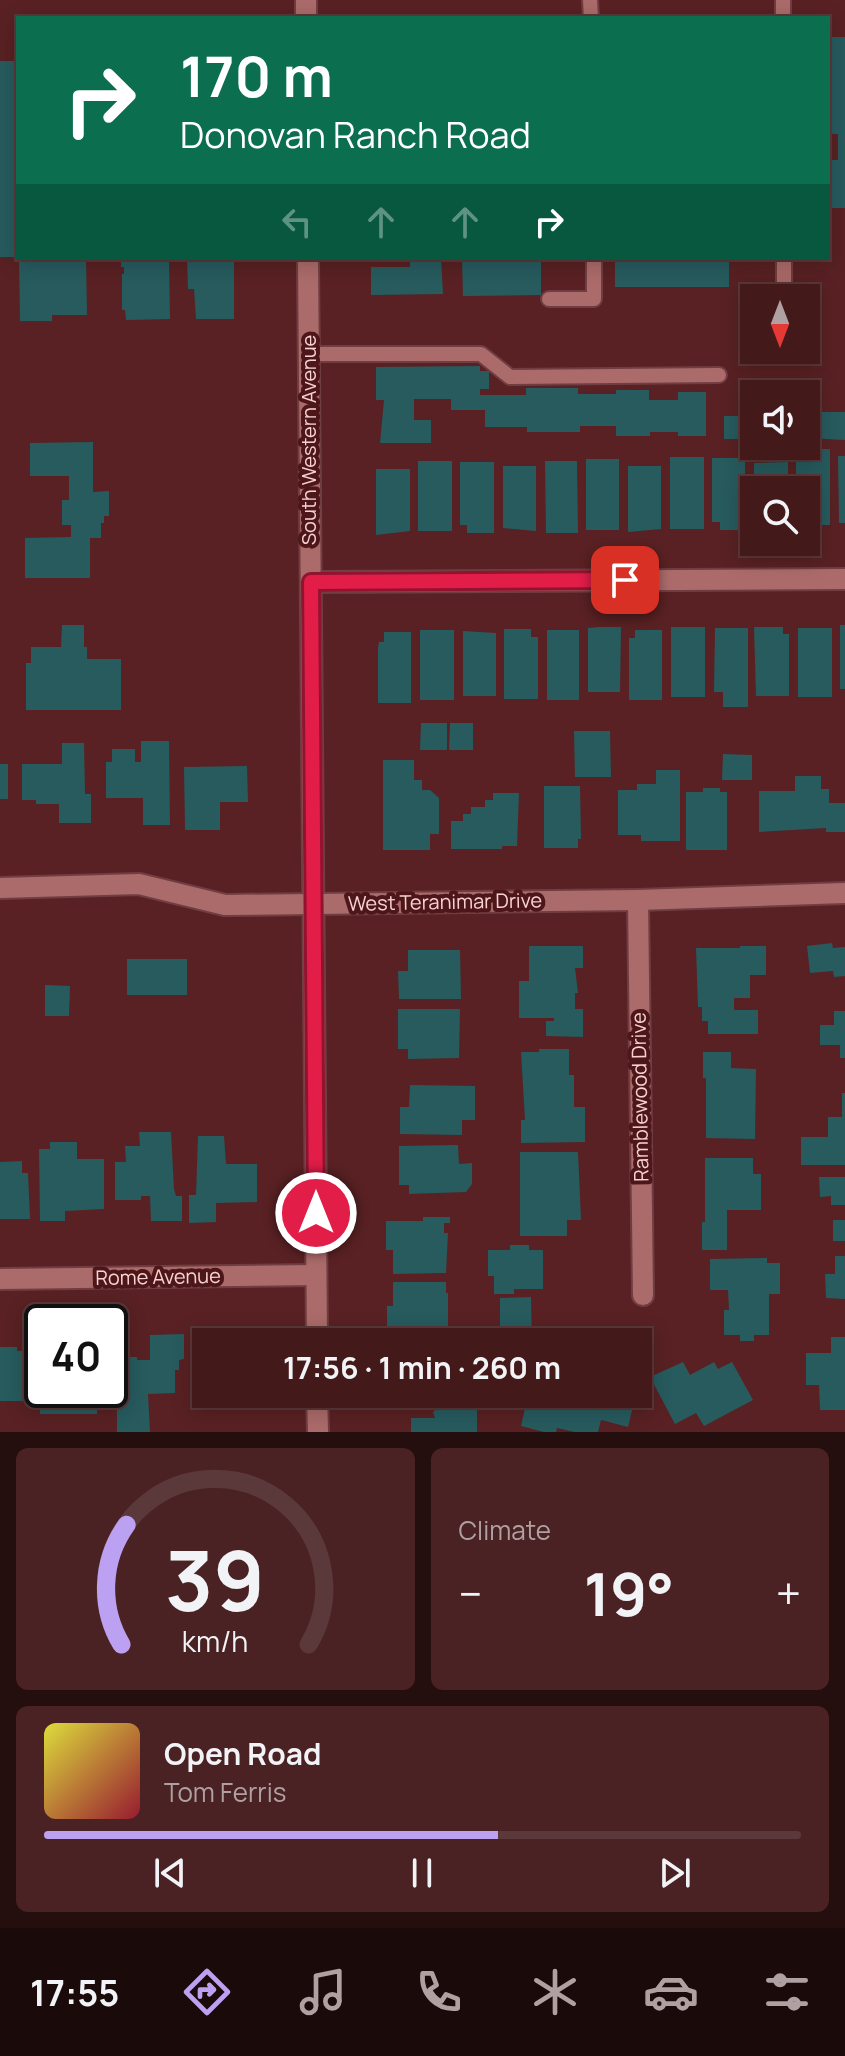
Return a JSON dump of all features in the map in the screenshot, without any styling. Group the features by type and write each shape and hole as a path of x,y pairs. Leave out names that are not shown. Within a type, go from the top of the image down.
{"street":[{"name":"South Western Avenue","path":"308,260 317,1328"},
{"path":"311,582 845,579"},
{"name":"West Teranimar Drive","path":"0,888 139,884 225,905 638,900 845,893"},
{"name":"Ramblewood Drive","path":"638,900 643,1295"},
{"name":"Rome Avenue","path":"0,1279 316,1275"},
{"path":"317,1408 318,1432"}],"lane":[{"path":"549,299 594,299 594,260"},
{"path":"784,260 784,284"},
{"path":"309,354 481,354 510,377 719,375"}],"building":[{"path":"830,37 845,37 845,208 830,208 830,160 838,160 838,134 830,134"},
{"path":"0,61 16,61 16,257 0,257"},
{"path":"19,260 86,260 87,315 52,315 52,321 20,321"},
{"path":"121,260 169,260 170,319 126,320 125,310 122,310 124,267 121,267"},
{"path":"187,260 234,260 234,319 196,319 194,289 188,289"},
{"path":"410,260 441,260 443,294 371,295 371,267 410,267"},
{"path":"462,260 541,260 541,295 463,296"},
{"path":"615,260 729,260 729,287 615,287"},
{"path":"480,366 480,371 489,371 489,389 480,389 480,395 526,395 526,388 578,388 578,394 649,390 649,400 678,400 678,392 706,392 706,436 650,432 650,436 616,436 616,426 580,426 580,432 527,432 527,427 485,427 485,410 451,410 451,399 414,399 414,420 431,420 431,443 380,443 384,400 376,400 376,367"},
{"path":"820,412 845,412 845,440 820,439"},
{"path":"724,416 740,416 740,439 724,439"},
{"path":"93,442 93,492 109,491 109,516 104,516 104,523 101,523 101,538 90,538 90,578 25,578 25,538 71,537 71,525 62,525 62,500 69,500 69,476 30,476 30,443"},
{"path":"820,449 830,449 830,525 820,525 820,476 796,476 796,460 820,460"},
{"path":"838,456 845,456 845,523 839,523"},
{"path":"670,457 704,457 704,529 670,529"},
{"path":"712,458 745,460 745,476 740,476 740,530 720,530 720,522 712,522"},
{"path":"586,459 619,459 619,530 586,530"},
{"path":"418,461 452,461 452,531 418,531"},
{"path":"545,461 577,461 578,533 546,533"},
{"path":"460,462 494,462 494,533 467,533 467,525 460,525"},
{"path":"788,462 788,476 754,476 754,463"},
{"path":"503,466 536,466 536,531 503,528"},
{"path":"628,466 661,466 661,529 628,532"},
{"path":"376,469 410,469 410,531 376,535"},
{"path":"62,625 84,625 87,659 121,659 121,710 26,710 26,663 31,663 31,647 61,647"},
{"path":"840,625 845,625 845,689 840,689"},
{"path":"621,627 620,692 588,692 588,628"},
{"path":"671,627 705,627 705,697 671,697"},
{"path":"754,627 783,627 783,634 789,634 789,696 756,696"},
{"path":"715,628 748,628 748,707 723,707 723,692 714,692"},
{"path":"798,628 832,628 832,697 798,697"},
{"path":"504,629 531,629 531,637 538,637 538,699 504,699"},
{"path":"420,630 454,630 454,700 420,700"},
{"path":"547,630 579,630 579,700 547,700"},
{"path":"635,630 662,630 662,700 629,700 629,638 635,638"},
{"path":"463,631 496,633 496,696 463,696"},
{"path":"384,632 411,632 411,703 378,703 378,648 379,642 384,642"},
{"path":"421,723 447,723 447,750 420,750"},
{"path":"450,723 473,723 473,750 449,750"},
{"path":"574,731 610,731 611,777 575,777"},
{"path":"141,741 169,741 170,825 143,825 143,798 106,798 106,762 112,762 112,749 135,749 135,762 141,762"},
{"path":"62,743 84,743 85,794 91,794 91,823 59,823 59,804 36,804 36,800 22,800 22,764 62,764"},
{"path":"723,754 752,755 752,780 722,780"},
{"path":"383,760 414,760 414,780 422,780 422,790 430,790 439,798 439,834 430,834 430,850 383,850"},
{"path":"0,764 8,764 8,799 0,799"},
{"path":"247,766 248,802 220,802 220,830 185,830 184,767"},
{"path":"656,770 680,770 680,841 641,841 641,835 618,835 618,790 637,790 637,784 656,784"},
{"path":"795,776 821,776 821,789 829,789 829,803 845,803 845,832 826,832 826,828 759,832 759,791 795,791"},
{"path":"544,786 580,786 581,839 578,839 578,848 544,848"},
{"path":"703,788 720,788 720,792 727,792 727,850 686,850 686,792 703,792"},
{"path":"493,793 519,793 517,846 451,849 451,821 463,821 463,814 471,814 471,807 485,807 485,800 493,800"},
{"path":"832,943 833,948 845,947 845,976 834,977 833,971 810,973 807,946"},
{"path":"529,946 583,946 583,968 575,968 578,993 575,993 575,1009 583,1009 583,1037 546,1036 546,1021 554,1021 554,1018 519,1018 519,981 529,981"},
{"path":"766,946 766,975 750,975 750,998 734,998 734,1010 758,1010 758,1034 708,1034 708,1021 702,1021 702,1007 698,1007 696,948"},
{"path":"408,950 460,950 461,999 399,999 398,971 408,971"},
{"path":"127,959 187,959 187,995 127,995"},
{"path":"45,985 70,986 69,1016 45,1016"},
{"path":"398,1009 460,1009 459,1058 408,1059 408,1049 398,1049"},
{"path":"834,1011 845,1011 845,1058 840,1058 840,1045 820,1045 820,1025 834,1025"},
{"path":"539,1049 569,1049 569,1075 574,1075 574,1107 585,1107 585,1142 521,1143 521,1120 525,1120 521,1052 539,1052"},
{"path":"703,1052 731,1052 731,1068 756,1069 755,1139 706,1138"},
{"path":"410,1085 475,1086 475,1120 462,1120 462,1135 400,1134 400,1107 409,1107"},
{"path":"842,1093 845,1093 845,1165 801,1165 801,1137 828,1137 828,1117 842,1117"},
{"path":"139,1132 171,1132 174,1189 176,1196 182,1196 182,1221 151,1221 150,1196 141,1196 141,1200 115,1200 115,1162 126,1162 125,1146 140,1146"},
{"path":"198,1136 224,1136 226,1164 257,1164 257,1202 216,1203 216,1222 189,1223 189,1195 196,1195"},
{"path":"50,1142 77,1142 77,1159 104,1159 104,1209 65,1211 65,1221 40,1221 39,1149 50,1149"},
{"path":"458,1145 459,1164 472,1163 472,1184 466,1192 409,1194 409,1185 399,1185 399,1146"},
{"path":"520,1152 578,1152 581,1220 567,1220 567,1236 520,1236"},
{"path":"705,1158 753,1158 753,1174 761,1174 761,1210 727,1210 727,1250 702,1250"},
{"path":"22,1161 22,1173 28,1173 30,1219 0,1219 0,1162"},
{"path":"819,1177 845,1177 845,1205 831,1205 831,1196 820,1197"},
{"path":"423,1217 450,1217 450,1223 444,1223 444,1233 448,1233 446,1273 393,1274 393,1250 386,1250 386,1221 423,1221"},
{"path":"833,1220 845,1220 845,1241 833,1241"},
{"path":"510,1245 529,1245 529,1250 543,1250 543,1289 514,1289 514,1294 494,1294 494,1276 488,1276 488,1250 510,1250"},
{"path":"835,1256 845,1256 845,1299 826,1298 825,1274 835,1274"},
{"path":"767,1258 767,1263 780,1263 780,1294 769,1294 769,1335 754,1335 754,1341 740,1341 740,1335 724,1335 724,1310 729,1310 728,1290 710,1290 710,1259"},
{"path":"393,1282 446,1282 448,1328 387,1328 387,1306 393,1306"},
{"path":"531,1297 532,1328 500,1328 500,1298"},
{"path":"190,1332 192,1332 192,1359"},
{"path":"184,1334 184,1359 179,1360 179,1370 175,1370 175,1393 148,1394 150,1432 117,1432 117,1408 128,1408 128,1357 150,1360 150,1335"},
{"path":"831,1337 845,1337 845,1410 820,1410 819,1385 806,1385 806,1353 831,1353"},
{"path":"0,1347 17,1347 17,1351 24,1351 24,1401 0,1401"},
{"path":"683,1362 690,1375 714,1362 718,1369 732,1362 753,1400 704,1426 696,1413 675,1424 652,1376"},
{"path":"40,1408 97,1408 97,1414 40,1414"},
{"path":"438,1408 477,1408 477,1432 411,1432 411,1418 435,1418 433,1412"},
{"path":"525,1408 633,1408 628,1427 601,1420 598,1432 557,1428 556,1432 544,1432 521,1426"}],"route":[{"path":"316,1213 311,582 625,580"}]}
